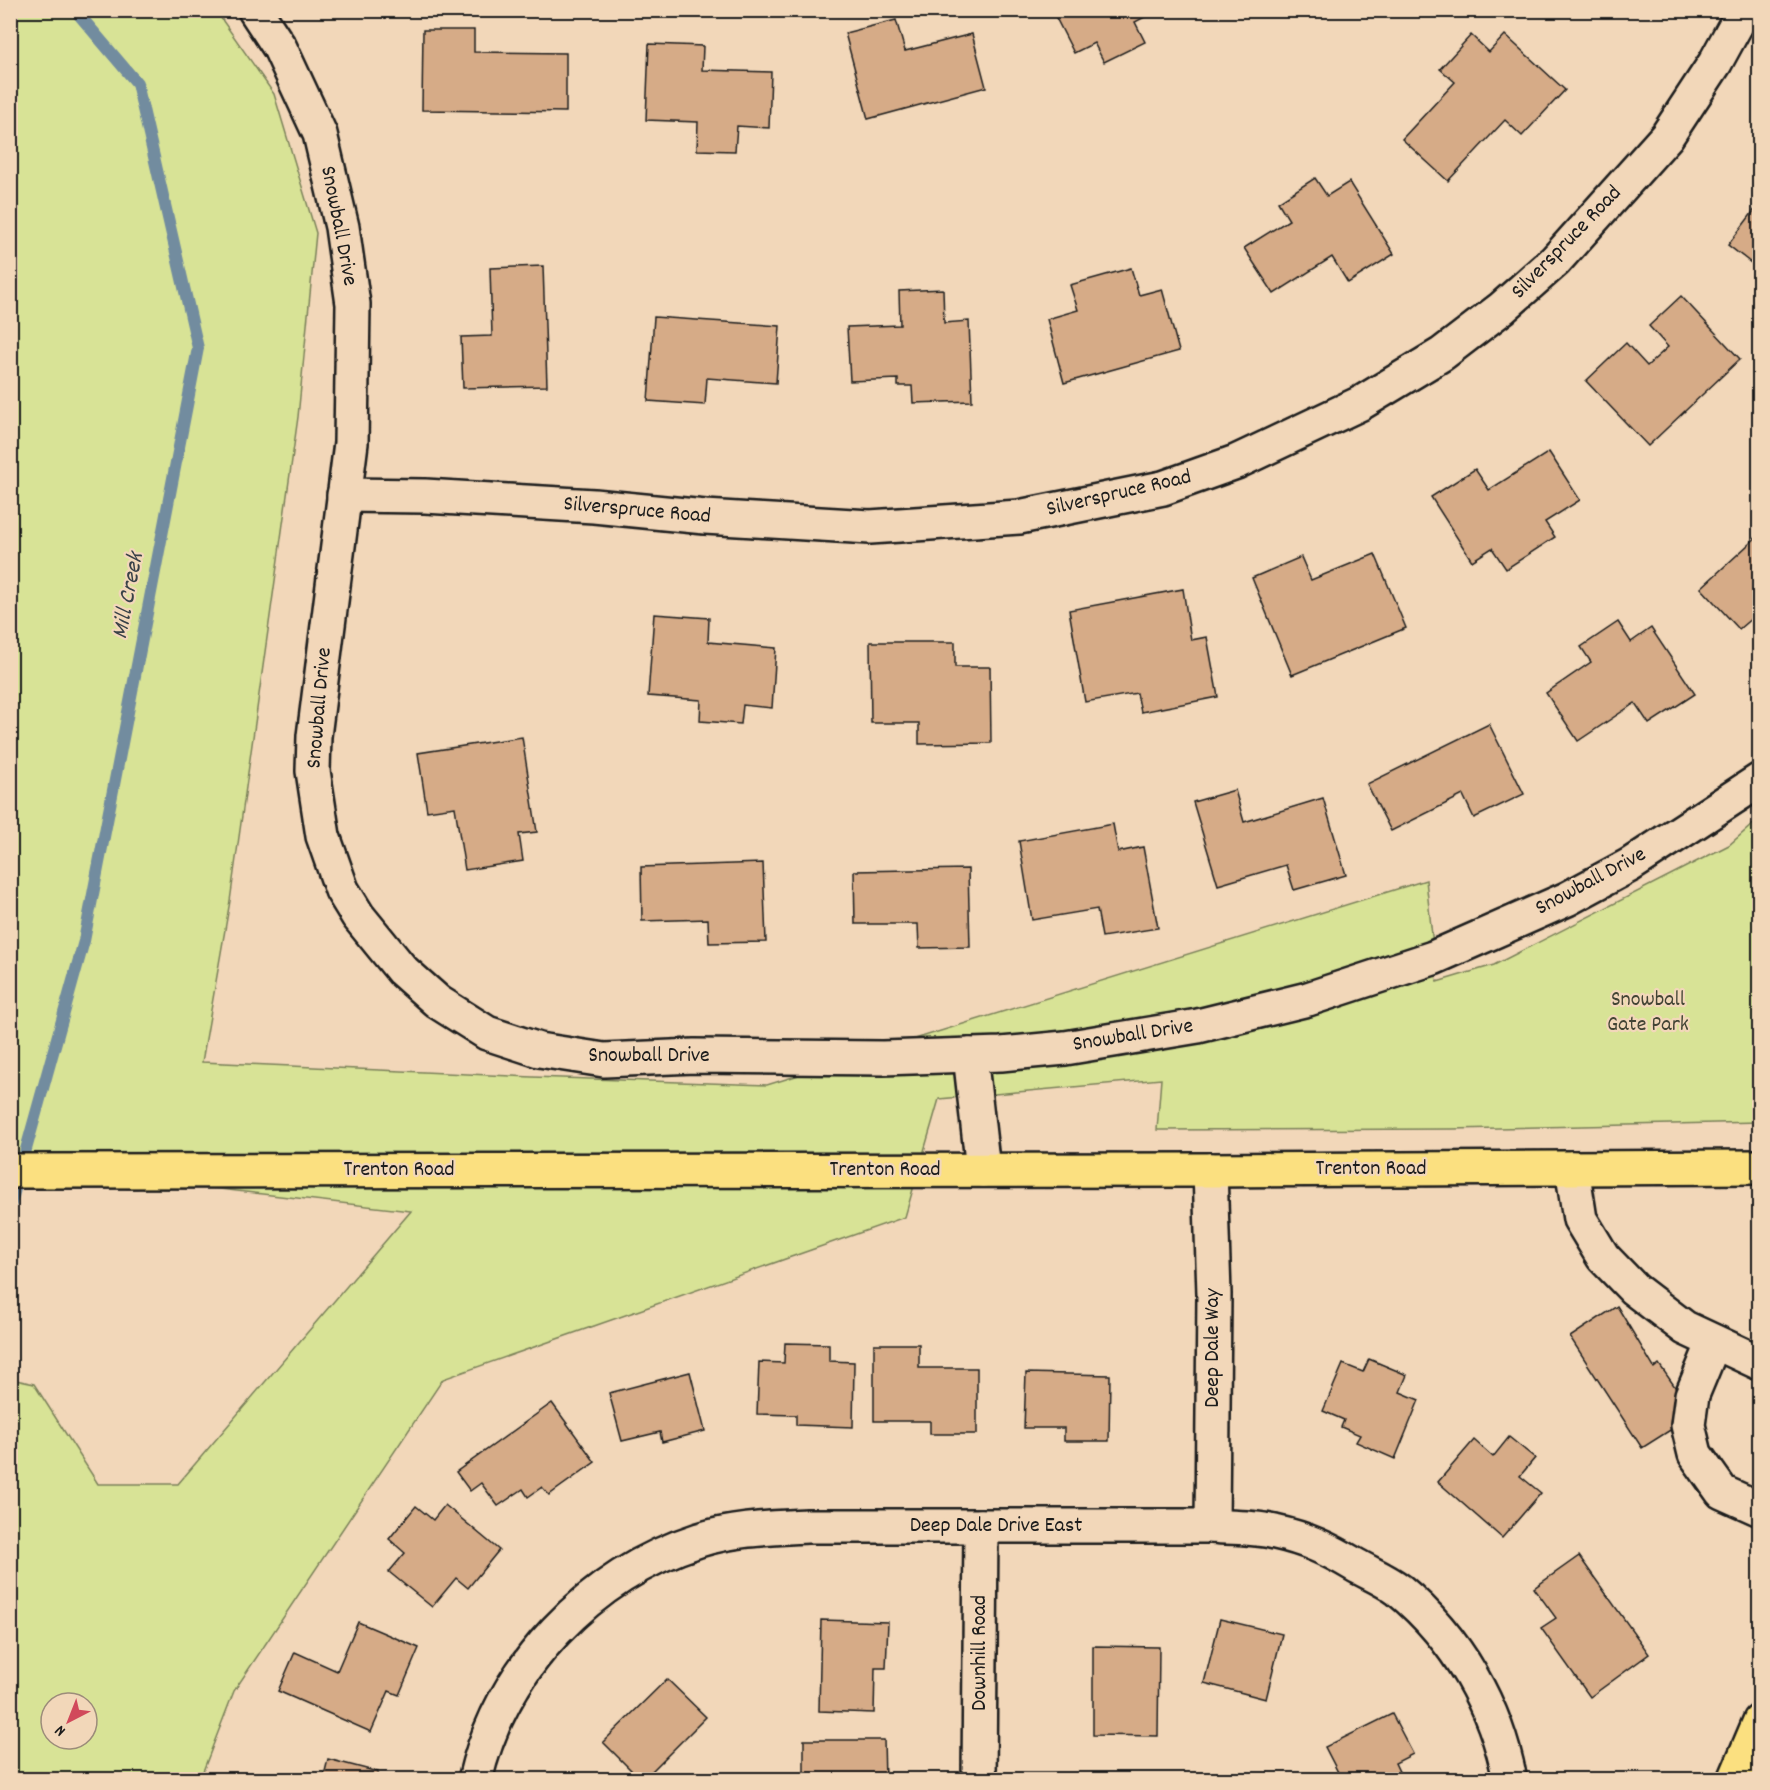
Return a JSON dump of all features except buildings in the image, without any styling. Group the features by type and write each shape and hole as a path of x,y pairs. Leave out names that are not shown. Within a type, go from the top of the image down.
{"main road":[{"name":"Trenton Road","path":"10,1171 1760,1167"},
{"path":"1735,1779 1758,1728"}],"street":[{"name":"Snowball Drive","path":"255,10 280,48 320,134 342,227 353,304 351,443 314,736 313,771 323,836 342,890 358,916 402,970 438,1002 487,1033 539,1050 604,1060 694,1056 883,1058 1001,1054 1065,1048 1198,1026 1308,999 1433,958 1567,899 1630,865 1760,780"},
{"name":"Silverspruce Road","path":"344,495 425,496 594,506 705,517 870,527 1019,517 1163,488 1236,462 1361,403 1442,354 1502,308 1555,261 1667,136 1714,63 1744,10"},
{"path":"970,1055 983,1170"},
{"path":"1572,1168 1580,1219 1603,1257 1634,1289 1685,1328 1760,1363"},
{"name":"Deep Dale Way","path":"1210,1170 1214,1294 1212,1526"},
{"path":"1714,1342 1692,1395 1688,1425 1695,1454 1722,1492 1760,1509"},
{"name":"Deep Dale Drive East","path":"475,1779 481,1752 508,1695 525,1668 555,1630 599,1590 653,1557 700,1539 745,1530 807,1526 1212,1526 1273,1531 1320,1545 1397,1588 1424,1613 1464,1662 1487,1702 1504,1750 1510,1779"},
{"name":"Downhill Road","path":"979,1779 981,1526"}],"green space":[{"name":"Snowball Gate Park","path":"11,11 216,11 274,94 316,233 298,417 230,901 202,1062 767,1085 1426,880 1437,982 1494,965 1729,845 1759,819 1759,1122 1452,1129 1157,1130 1161,1079 939,1099 905,1217 443,1379 234,1691 200,1779 11,1779 11,1379 34,1384 98,1484 178,1484 411,1211 11,1165"}],"waterway":[{"name":"Mill Creek","path":"10,1207 84,941 198,348 137,83 75,10"}]}
